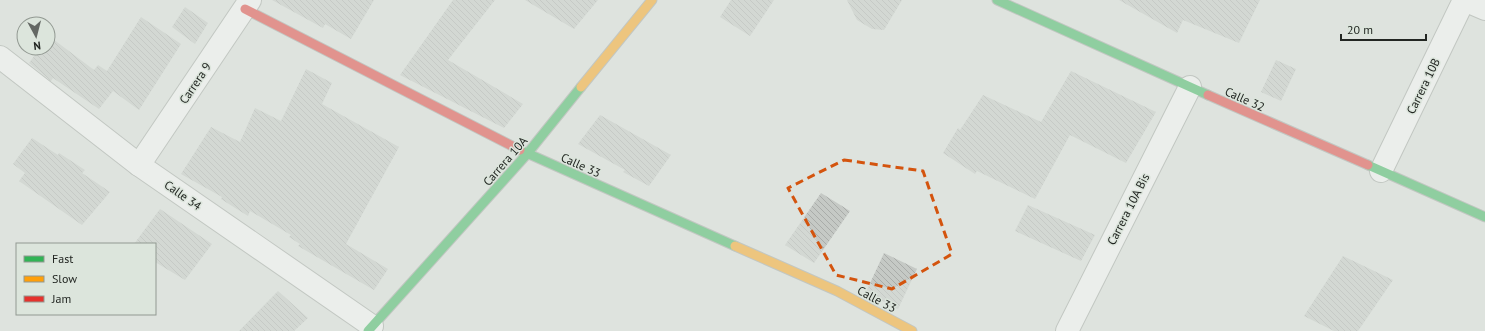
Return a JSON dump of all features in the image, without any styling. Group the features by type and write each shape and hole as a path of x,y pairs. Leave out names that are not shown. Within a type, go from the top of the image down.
{"street":[{"name":"Carrera 10A","path":"370,329 527,154 652,0"},
{"name":"Calle 32","path":"997,0 1485,217"},
{"path":"1464,0 1485,9"},
{"name":"Carrera 10B","path":"1381,171 1464,0"},
{"name":"Calle 33","path":"248,4 527,154 837,291 912,331"},
{"name":"Carrera 9","path":"139,165 248,4"},
{"name":"Calle 34","path":"0,57 139,165 370,329"},
{"name":"Carrera 10A Bis","path":"1067,331 1190,87"}],"highlighted area":[{"path":"844,160 923,171 952,254 892,289 836,275 788,188"}],"building":[{"path":"272,0 374,0 351,39 325,24 323,28"},
{"path":"453,0 495,0 448,60 523,104 504,128 400,75"},
{"path":"525,0 598,0 574,29"},
{"path":"731,0 774,0 750,36 720,17"},
{"path":"847,0 902,0 884,30 872,29 857,20"},
{"path":"1119,0 1260,0 1239,43 1183,20 1177,33"},
{"path":"185,7 208,23 195,44 172,27"},
{"path":"141,17 181,44 139,110 113,91 99,109 53,78 51,81 29,63 34,56 56,56 56,41 94,70 98,65 107,71"},
{"path":"1276,60 1296,69 1281,101 1261,92"},
{"path":"306,69 332,83 322,104 399,147 346,244 388,269 374,290 298,246 300,244 289,237 291,235 250,211 248,216 221,199 222,197 181,174 211,127 240,142 255,108 281,121"},
{"path":"1071,71 1156,112 1126,163 1070,135 1035,199 977,171 975,174 943,153 958,128 960,130 983,95 1041,122"},
{"path":"600,115 671,155 649,186 623,172 625,170 578,144"},
{"path":"32,138 85,170 82,173 110,192 82,225 19,181 25,173 13,164"},
{"path":"821,193 850,211 814,263 785,245"},
{"path":"1028,205 1095,235 1081,261 1015,231"},
{"path":"160,209 212,244 185,280 156,263 156,243 135,243"},
{"path":"884,253 917,269 898,309 866,292"},
{"path":"1343,256 1393,280 1358,331 1334,331 1304,316"},
{"path":"278,291 308,318 294,331 239,331"}],"traffic: fast":[{"path":"997,0 1208,95"},
{"path":"368,331 527,154 581,87"},
{"path":"520,150 735,246"},
{"path":"1368,165 1485,217"}],"traffic: slow":[{"path":"581,87 652,0"},
{"path":"735,246 837,291 912,331"}],"traffic: jam":[{"path":"245,9 520,150"},
{"path":"1208,95 1368,165"}]}
